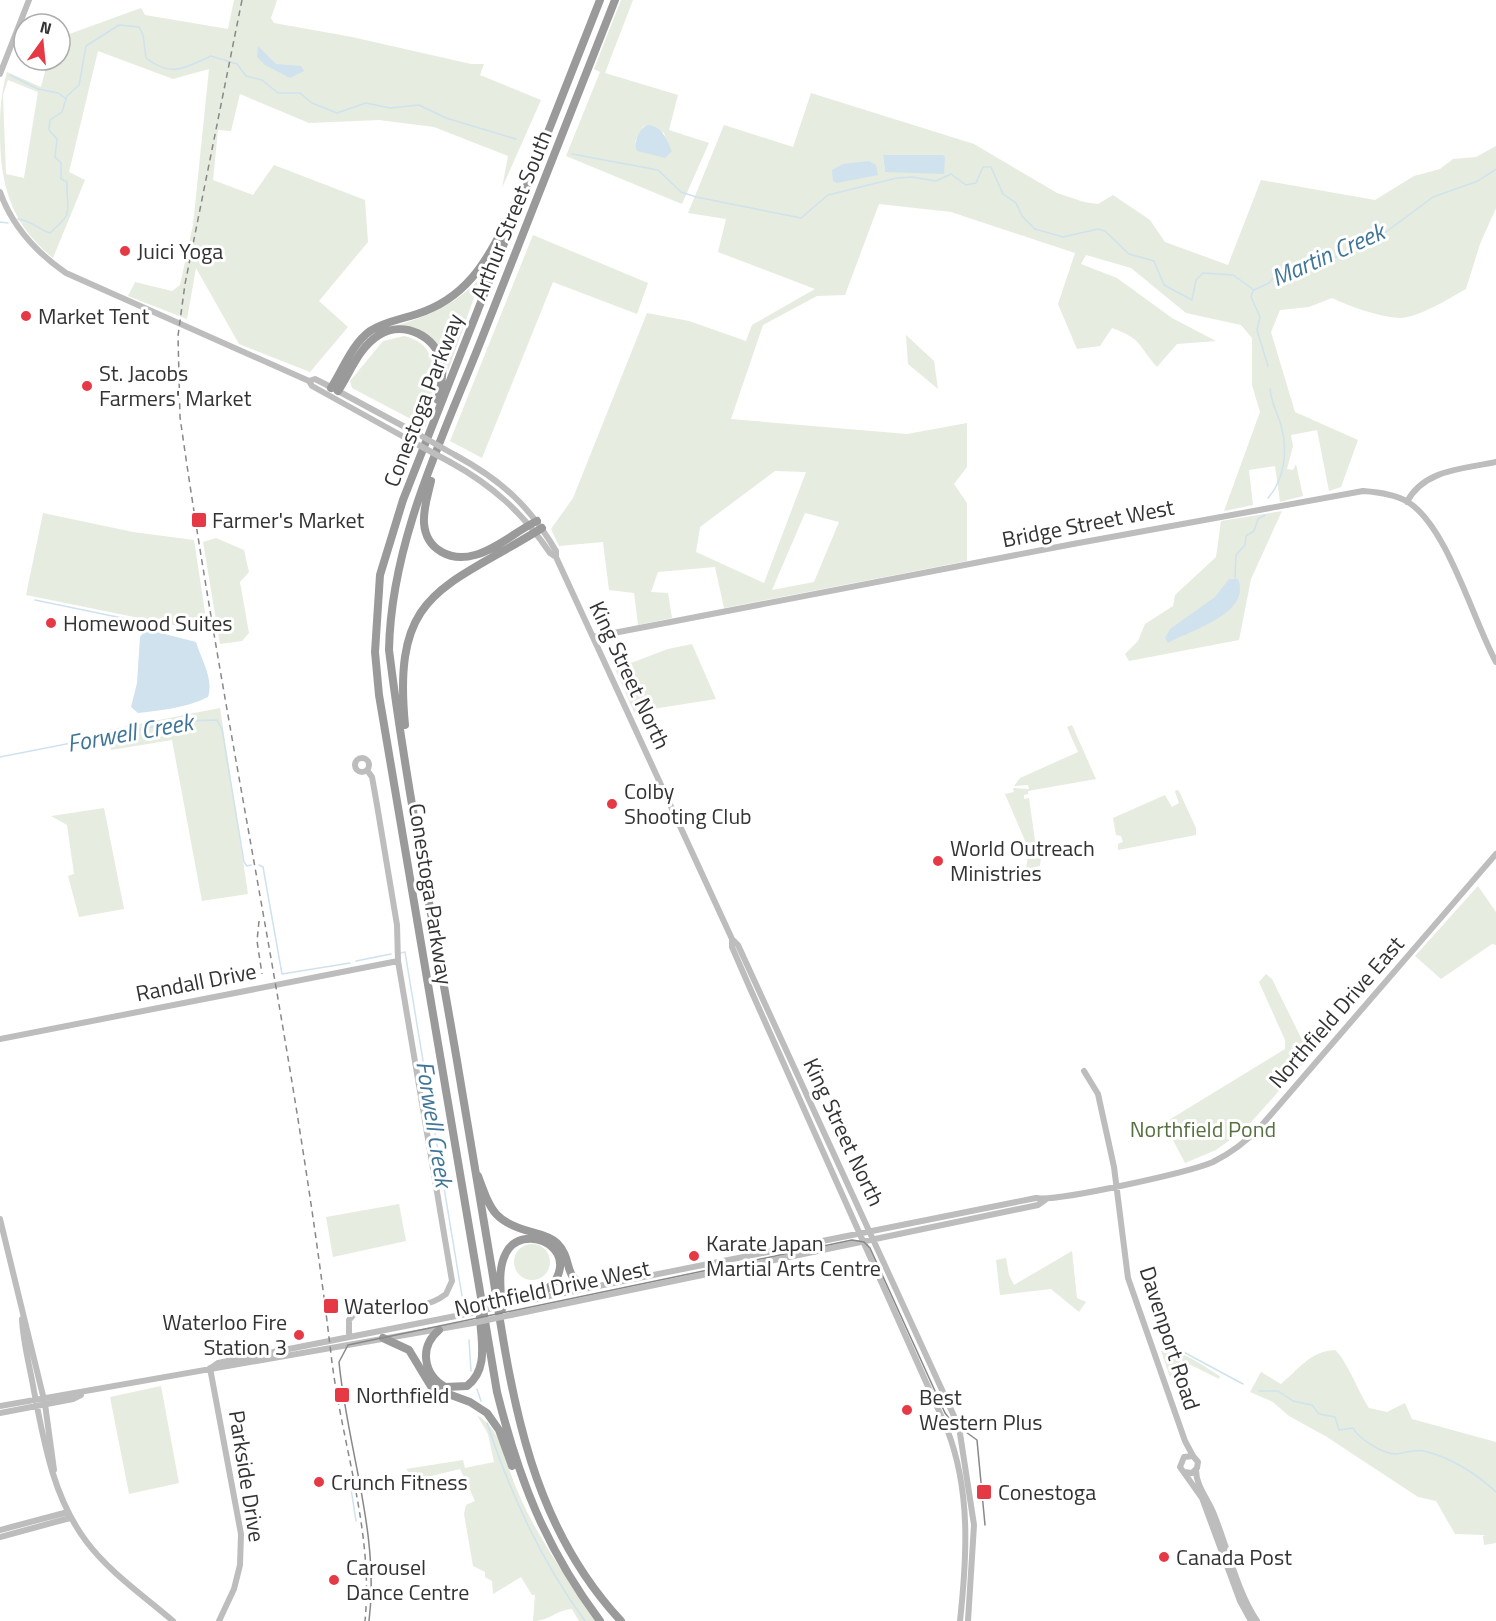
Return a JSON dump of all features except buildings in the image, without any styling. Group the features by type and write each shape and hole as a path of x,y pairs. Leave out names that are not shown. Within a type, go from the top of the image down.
{"highway":[{"name":"Arthur Street South","path":"530,172 600,0"},
{"name":"Arthur Street South","path":"441,443 615,0"},
{"path":"335,389 356,346 370,331 436,307 467,285 493,248 530,172"},
{"name":"Conestoga Parkway","path":"530,172 403,500 380,575 375,652 379,695 497,1392 509,1442 531,1505 556,1555 600,1621"},
{"path":"335,389 374,339 394,330 419,334 433,345 442,364 441,385 430,431"},
{"path":"441,443 424,521 425,530 436,548 457,558 477,555 536,527"},
{"name":"Conestoga Parkway","path":"441,443 404,545 390,622 393,680 517,1420 543,1496 566,1544 592,1585 621,1621"},
{"path":"407,766 403,656 409,633 430,598 449,582 536,527"},
{"path":"471,1154 487,1201 500,1220 553,1240 563,1251 572,1279 592,1286"},
{"path":"505,1353 502,1263 511,1246 525,1238 549,1243 557,1252 560,1261 560,1272 556,1280 536,1298"},
{"path":"439,1330 430,1338 427,1348 427,1368 431,1377 445,1387 467,1386 478,1374 482,1361 476,1273"},
{"path":"384,1338 409,1350 432,1388 470,1402 492,1418 522,1491 531,1505"}],"main road":[{"path":"0,74 29,0"},
{"name":"King Street North","path":"0,192 2,201 31,244 72,277 309,381 315,380 335,389 455,454 500,483 536,527 556,557 732,939 738,945 959,1427 973,1509 974,1557 968,1621"},
{"name":"King Street North","path":"309,381 312,386 491,487 536,527"},
{"path":"1407,502 1421,483 1438,474 1496,462"},
{"name":"Bridge Street West","path":"593,637 1351,492 1376,492 1407,502 1422,514 1435,532 1496,662"},
{"path":"350,1336 349,1320 356,1312 396,1310 429,1303 446,1294 452,1281 398,961 397,925 372,777 367,770"},
{"name":"Northfield Drive East","path":"873,1240 1200,1167 1231,1151 1253,1134 1496,854"},
{"name":"King Street North","path":"732,939 732,947 748,986 861,1233 952,1440 963,1493 966,1552 960,1621"},
{"name":"Randall Drive","path":"0,1039 398,961"},
{"name":"Davenport Road","path":"1084,1071 1099,1098 1116,1185 1128,1278 1185,1441 1193,1456"},
{"name":"Northfield Drive East","path":"869,1232 1036,1198 1045,1200"},
{"path":"0,1219 54,1472 69,1515 88,1543 108,1565 173,1621"},
{"name":"Northfield Drive West","path":"210,1368 218,1363 319,1342 869,1232"},
{"name":"Northfield Drive West","path":"0,1406 73,1399 84,1394 210,1368 276,1360 384,1338 439,1330 873,1240"},
{"path":"319,1342 321,1351"},
{"path":"269,1353 276,1360"},
{"name":"Parkside Drive","path":"210,1368 241,1534 240,1565 234,1589 219,1621"},
{"path":"40,1402 54,1458 54,1472"},
{"name":"Northfield Drive West","path":"0,1413 40,1402"},
{"name":"Davenport Road","path":"1182,1458 1185,1441"},
{"path":"1251,1621 1240,1601 1202,1498 1180,1467 1182,1458 1193,1456 1198,1462 1197,1481 1213,1513 1245,1600 1257,1621"},
{"path":"1184,1472 1196,1470"},
{"path":"0,1530 69,1515"},
{"path":"0,1537 69,1515"},
{"path":"966,1552 974,1557"}],"green space":[{"path":"234,0 277,0 271,18 274,23 352,37 471,64 484,64 480,75 541,100 502,188 508,156 434,127 379,120 309,123 240,94 231,131 218,130 213,180 253,195 274,165 365,200 368,242 319,301 348,327 310,372 239,344 196,268 187,319 128,296 135,282 172,291 180,285 193,225 209,69 173,79 98,51 69,172 85,180 53,258 27,231 10,201 2,168 0,123 2,94 7,72 41,87 45,72 72,72 72,33 141,8 145,15 228,29","holes":["8,80 38,92 24,178 6,174 3,95"]},
{"path":"621,0 633,0 605,73 678,95 669,130 709,143 682,204 566,156 600,72 594,69","holes":["647,125 664,133 668,145 635,142 643,127"]},
{"path":"811,93 974,144 1057,193 1098,204 1113,195 1150,220 1165,242 1228,265 1261,180 1375,200 1414,176 1440,169 1453,159 1476,157 1496,146 1496,208 1480,244 1466,289 1434,307 1416,315 1400,318 1365,311 1332,298 1309,307 1280,310 1271,332 1295,412 1358,440 1341,487 1329,491 1317,430 1291,435 1293,446 1287,469 1293,470 1296,464 1303,496 1280,502 1275,466 1249,470 1253,505 1224,511 1260,412 1252,385 1252,338 1241,325 1186,313 1131,268 1086,255 1081,264 1117,278 1172,318 1216,341 1177,344 1157,367 1134,339 1112,328 1100,346 1077,349 1058,304 1075,253 951,212 879,204 845,295 817,296 763,325 731,419 907,434 967,423 967,467 954,484 967,503 967,561 724,608 715,567 658,572 651,592 668,593 672,618 638,625 634,593 609,590 603,542 559,546 551,529 573,498 647,313 689,321 746,341 752,325 815,289 718,252 726,219 688,213 724,125 793,147","holes":["883,155 942,155 945,157 885,172","775,471 806,472 764,583 696,552 700,527","805,513 839,522 814,582 772,590"]},
{"path":"533,235 648,283 637,314 553,282 482,458 450,441"},
{"path":"481,278 448,371 441,349 428,335 409,329 386,328 425,316 449,304"},
{"path":"906,335 934,361 938,389 908,364"},
{"path":"404,336 418,341 427,350 432,360 433,386 426,427 352,388 350,381 383,341"},
{"path":"1282,511 1251,579 1239,640 1129,661 1125,654 1138,641 1145,624 1173,606 1175,595 1216,557 1221,521"},
{"path":"43,513 133,532 194,540 208,632 26,595"},
{"path":"216,538 244,550 249,572 240,582 249,633 242,641 220,644 203,542"},
{"path":"692,644 716,699 634,712 615,669 668,649"},
{"path":"220,708 248,894 202,901 172,740 111,750 108,730"},
{"path":"1072,725 1096,779 1028,791 1028,794 1024,795 1024,799 1029,798 1037,855 1041,856 1040,866 1026,869 1029,850 1005,794 1014,792 1013,788 1029,789 1028,785 1014,786 1020,778 1078,752 1067,727"},
{"path":"1176,790 1179,791 1196,828 1196,835 1118,850 1118,844 1123,842 1121,836 1116,835 1113,818 1165,795 1172,807 1179,803"},
{"path":"104,808 124,909 79,917 68,876 74,874 67,825 51,816"},
{"path":"1478,886 1496,912 1496,945 1492,944 1441,979 1415,956"},
{"name":"Northfield Pond","path":"1266,974 1272,979 1310,1056 1245,1129 1216,1150 1185,1163 1164,1123 1285,1049 1285,1040 1259,982"},
{"path":"399,1204 406,1241 333,1257 326,1217"},
{"path":"532,1244 544,1250 550,1262 544,1274 532,1280 520,1274 514,1262 520,1250"},
{"path":"1072,1251 1077,1298 1086,1302 1079,1312 1051,1289 1000,1295 996,1260 1006,1258 1009,1275 1014,1285"},
{"path":"1335,1350 1344,1361 1369,1408 1387,1412 1405,1403 1412,1419 1496,1442 1496,1543 1484,1545 1483,1536 1486,1535 1455,1534 1436,1501 1418,1497 1327,1437 1289,1416 1273,1402 1250,1392 1261,1372 1281,1384 1311,1358 1326,1351"},
{"path":"1161,1351 1176,1352 1192,1359 1220,1376 1219,1379 1181,1360 1170,1377"},
{"path":"161,1386 179,1483 129,1494 110,1397"},
{"path":"477,1415 494,1432 517,1490 536,1529 559,1567 597,1621 579,1621 572,1609 533,1621 535,1595 532,1595 521,1577 493,1594 492,1581 485,1577 485,1572 473,1566 464,1514 466,1505 475,1501 460,1469 415,1480 406,1469 463,1460 465,1468 494,1462 488,1434"}],"water":[{"path":"258,46 276,64 301,66 304,71 290,78 265,65 257,57"},
{"path":"647,125 657,128 666,138 672,151 665,158 637,151 638,137"},
{"path":"883,155 943,155 945,157 944,174 885,172"},
{"path":"869,161 876,165 878,175 837,183 833,181 832,170 843,164"},
{"path":"1229,579 1238,579 1240,591 1236,602 1228,611 1203,627 1168,643 1165,638 1170,629 1215,597"},
{"path":"153,631 196,642 208,676 208,697 183,706 156,711 138,713 131,707 137,683 140,637 143,633"}],"waterway":[{"path":"18,219 50,233 67,215 67,182 61,179 61,163 55,157 57,139 49,130 50,120 62,112 67,96 79,85 86,46 119,25 139,27 143,35 146,58 163,68 178,69 211,56 237,64 246,76 262,80 278,93 300,93 312,103 337,113 366,103 390,108 419,105 446,118 516,139"},
{"path":"10,75 38,89 58,93 65,98"},
{"path":"572,154 658,170 681,192 696,197 801,218 828,195 897,178 912,177 936,181 951,174 966,185 976,183 983,167 991,167 1003,194 1016,203 1022,216 1035,229 1063,237 1098,229 1105,231 1129,254 1154,261 1164,285 1192,300 1196,280 1203,273 1233,275 1254,290"},
{"name":"Martin Creek","path":"1254,290 1269,283 1278,273 1340,256 1378,238 1433,197 1478,181 1496,169"},
{"path":"0,222 8,223"},
{"path":"1253,291 1251,297 1260,317 1257,330 1268,366"},
{"path":"1268,498 1278,482 1284,463 1283,434 1270,389"},
{"path":"1235,578 1236,555 1245,545 1246,536 1254,531 1258,519 1265,515"},
{"path":"35,600 122,618 138,626"},
{"name":"Forwell Creek","path":"0,757 183,721 217,720 222,729 244,862 247,866 251,865"},
{"name":"Forwell Creek","path":"259,865 263,867 282,974 350,963"},
{"name":"Forwell Creek","path":"401,953 405,952 462,1296"},
{"name":"Forwell Creek","path":"356,961 391,954"},
{"name":"Forwell Creek","path":"469,1340 471,1371"},
{"path":"1176,1348 1243,1384"},
{"name":"Forwell Creek","path":"477,1389 481,1401"},
{"path":"1259,1391 1278,1391 1293,1401 1312,1405 1319,1414 1335,1417 1339,1430 1353,1428 1378,1449 1396,1454 1421,1451 1444,1457 1472,1473 1496,1492"},
{"name":"Forwell Creek","path":"487,1423 528,1526 554,1575 585,1621"},
{"path":"350,1482 356,1521"}],"tram line":[{"path":"369,1621 370,1556 339,1362 348,1345 852,1240 864,1242 870,1248 945,1413 952,1422 977,1440 985,1525"}],"railway":[{"path":"242,0 185,284 178,336 180,417 217,651 298,1119 336,1387 361,1520 367,1587 365,1621"},
{"path":"259,921 257,941 262,974"}],"place":[{"name":"Juici Yoga","path":"125,251"},
{"name":"Market Tent","path":"26,316"},
{"name":"St. Jacobs Farmers' Market","path":"87,386"},
{"name":"Farmer's Market","path":"199,520"},
{"name":"Homewood Suites","path":"51,623"},
{"name":"Colby Shooting Club","path":"612,804"},
{"name":"World Outreach Ministries","path":"938,861"},
{"name":"Karate Japan Martial Arts Centre","path":"694,1256"},
{"name":"Waterloo","path":"331,1306"},
{"name":"Waterloo Fire Station 3","path":"299,1335"},
{"name":"Northfield","path":"342,1395"},
{"name":"Best Western Plus","path":"907,1410"},
{"name":"Crunch Fitness","path":"319,1482"},
{"name":"Conestoga","path":"984,1492"},
{"name":"Canada Post","path":"1164,1557"},
{"name":"Carousel Dance Centre","path":"334,1580"}]}
